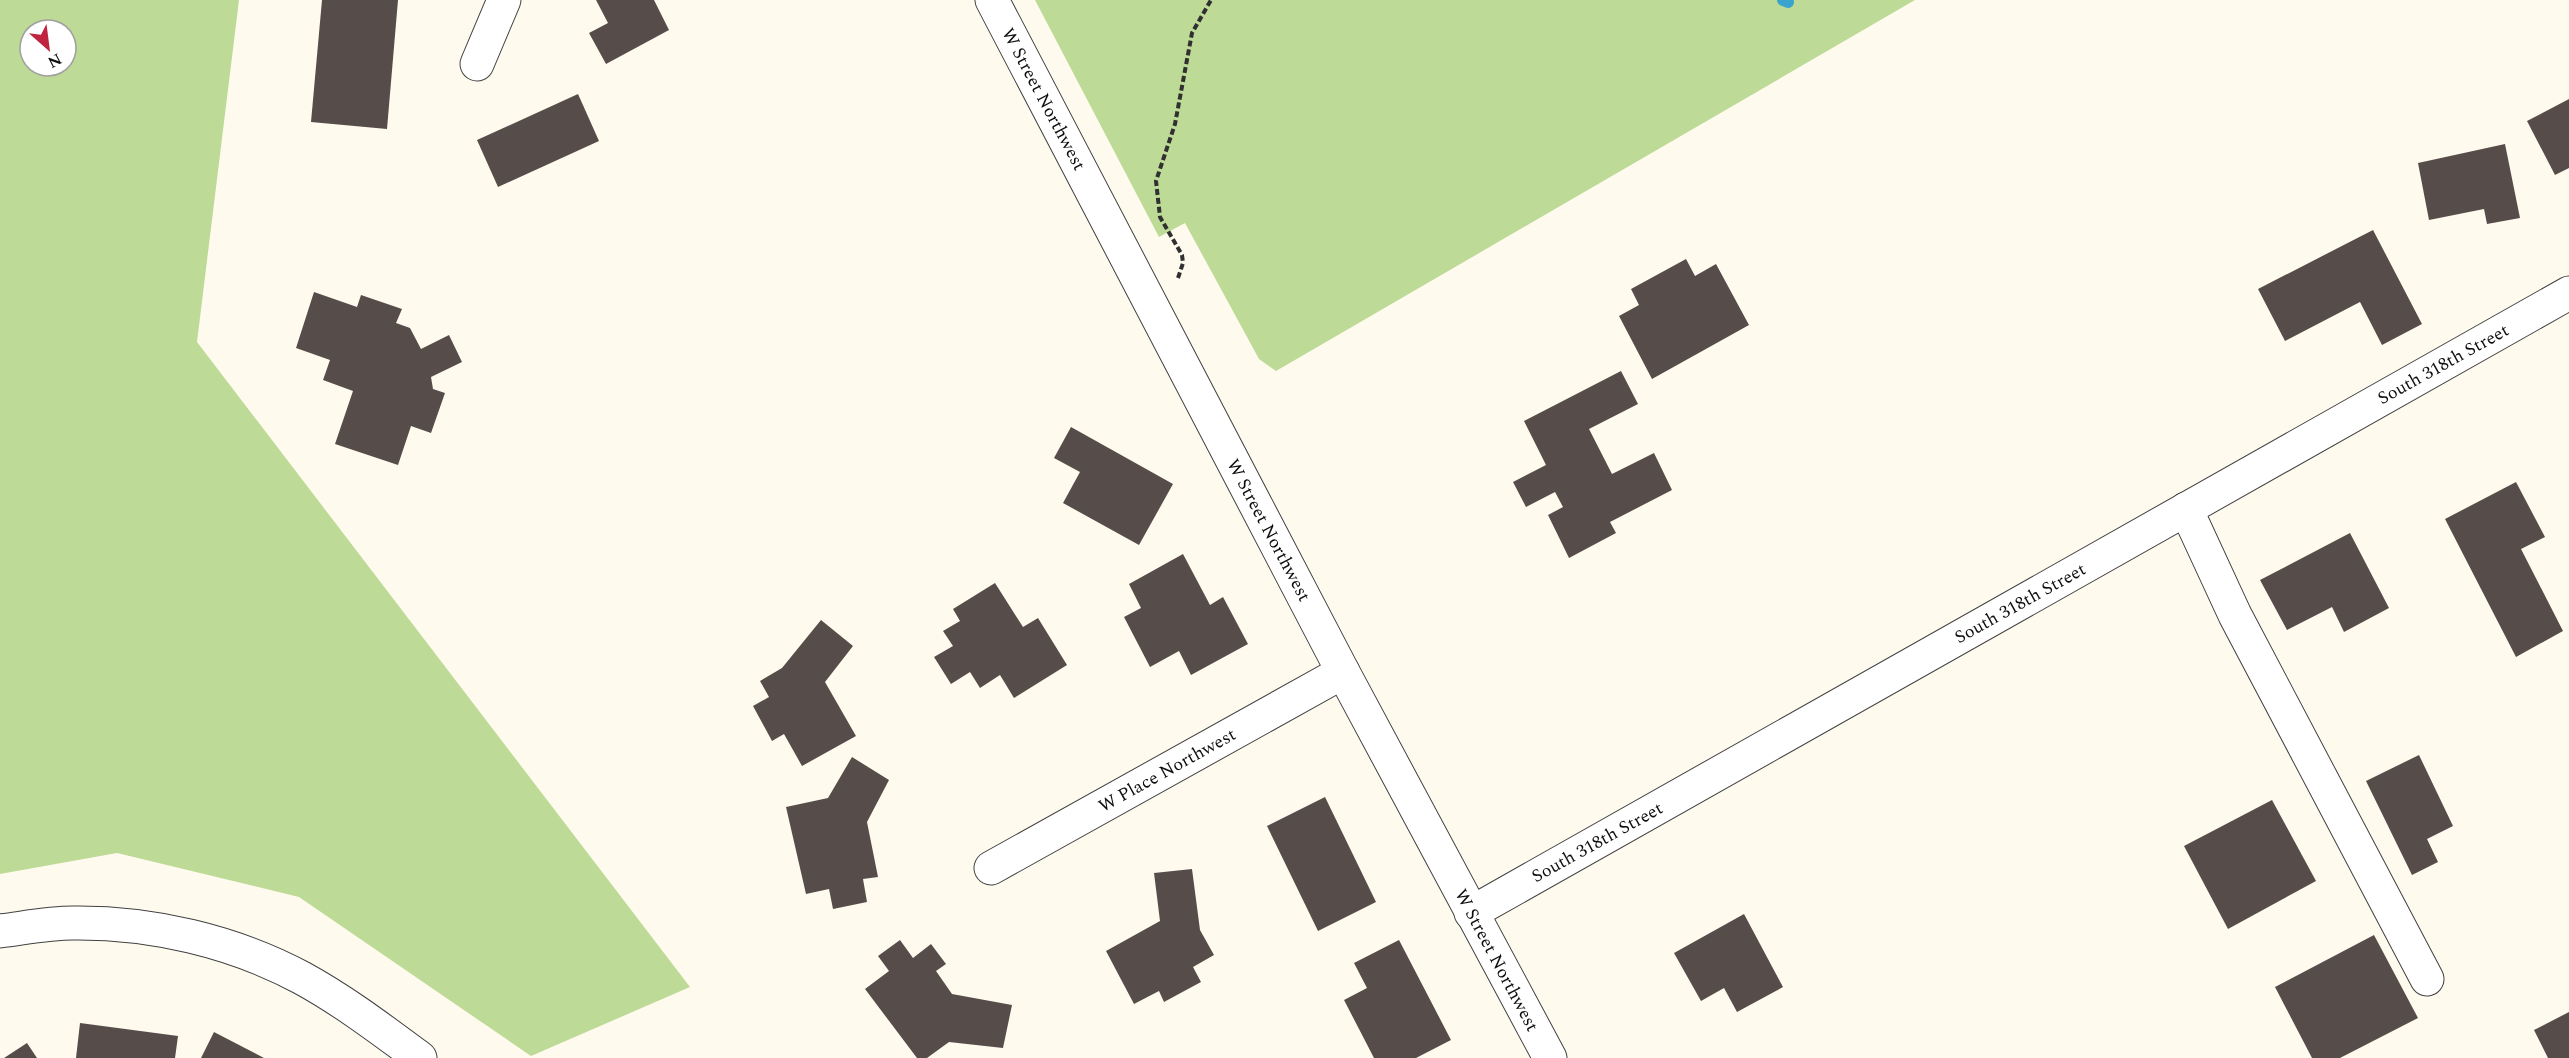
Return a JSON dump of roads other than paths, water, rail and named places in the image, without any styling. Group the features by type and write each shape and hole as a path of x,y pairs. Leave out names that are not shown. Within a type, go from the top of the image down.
{"street":[{"path":"477,64 504,0"},
{"name":"W Street Northwest","path":"992,0 1343,672 1550,1058"},
{"name":"South 318th Street","path":"1471,913 2569,293"},
{"path":"2186,509 2235,615 2427,979"},
{"name":"W Place Northwest","path":"991,868 1343,672"},
{"path":"0,931 72,923 156,929 223,945 302,978 363,1016 420,1058"}],"waterway":[{"path":"1783,0 1788,2"}]}
